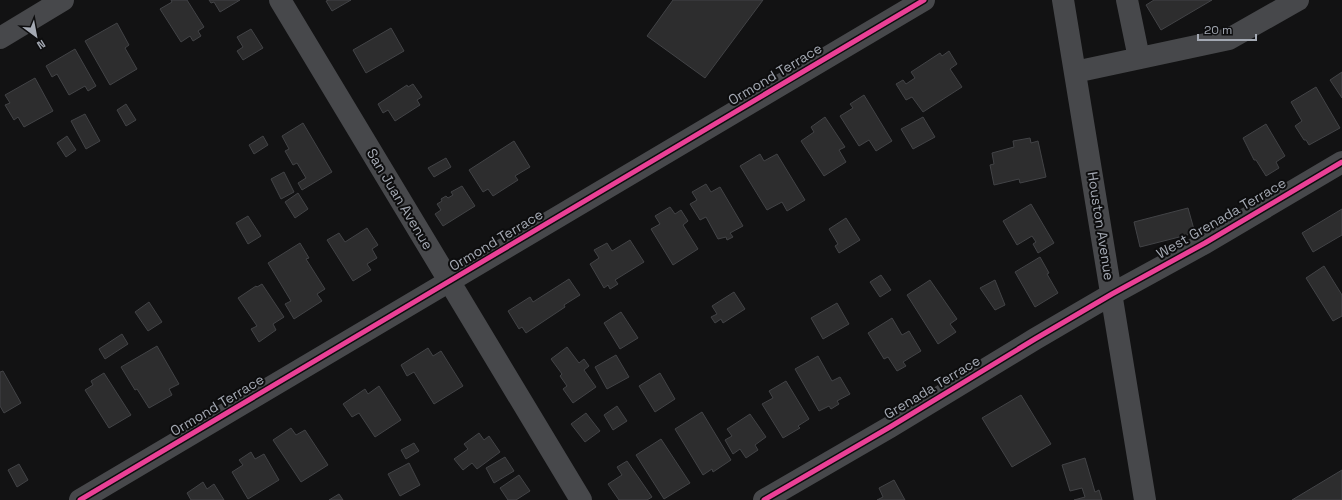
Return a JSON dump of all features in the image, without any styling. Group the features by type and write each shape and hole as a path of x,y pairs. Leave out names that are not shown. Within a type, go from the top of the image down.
{"street":[{"path":"0,38 63,0"},
{"name":"San Juan Avenue","path":"280,0 581,500"},
{"name":"Ormond Terrace","path":"80,500 924,0"},
{"name":"Houston Avenue","path":"1063,0 1145,500"},
{"path":"1128,0 1139,58"},
{"path":"1075,72 1229,39 1298,0"},
{"name":"West Grenada Terrace","path":"1112,294 1205,243 1342,162"},
{"name":"Grenada Terrace","path":"764,500 890,427 1112,294"}],"building":[{"path":"171,0 187,0 204,27 198,31 201,36 193,41 190,36 181,42 160,9 172,2"},
{"path":"209,0 240,0 220,12 214,2 211,3"},
{"path":"351,0 332,11 326,1"},
{"path":"673,0 763,0 705,78 647,36"},
{"path":"1154,0 1212,0 1161,30 1146,5"},
{"path":"117,23 129,45 125,48 137,69 110,85 85,41"},
{"path":"391,28 404,51 366,73 353,50"},
{"path":"251,29 263,48 243,60 237,51 243,47 237,37"},
{"path":"75,49 96,86 88,91 85,86 69,95 57,74 52,77 46,66"},
{"path":"949,51 957,64 950,69 962,87 923,112 912,97 906,100 896,84 903,80 906,84 915,78 911,72 940,53 942,56"},
{"path":"1342,72 1342,98 1330,80"},
{"path":"35,78 53,111 24,127 18,117 14,120 5,105 10,103 5,95"},
{"path":"413,84 422,97 417,100 420,105 395,121 388,110 383,113 378,104 407,85 408,87"},
{"path":"1316,87 1340,128 1309,145 1295,126 1302,121 1291,102"},
{"path":"864,95 892,141 876,151 869,140 859,146 840,116 853,108 850,104"},
{"path":"126,104 136,120 126,126 117,110"},
{"path":"85,114 100,141 86,149 71,121"},
{"path":"825,117 845,147 839,150 846,162 824,176 801,141 814,132 811,127"},
{"path":"923,117 935,137 913,149 901,129"},
{"path":"303,123 332,172 302,190 298,183 306,178 297,163 293,165 285,151 289,149 282,136"},
{"path":"1266,124 1285,156 1276,162 1279,168 1266,176 1256,160 1254,160 1243,138"},
{"path":"67,136 76,150 66,157 57,143"},
{"path":"263,136 268,145 254,154 249,145"},
{"path":"1030,138 1031,143 1038,141 1046,177 1020,183 1019,179 994,185 990,165 994,164 992,153 1014,147 1013,141"},
{"path":"514,141 530,167 515,176 518,180 493,196 488,189 483,192 469,170"},
{"path":"760,154 764,161 777,154 805,200 787,211 782,202 767,210 740,166"},
{"path":"446,158 451,167 434,177 428,168"},
{"path":"284,172 294,192 281,199 271,179"},
{"path":"706,184 711,192 720,187 743,226 730,233 733,237 727,240 726,237 718,239 706,217 700,220 690,204 697,200 692,192"},
{"path":"462,186 475,206 443,226 435,214 441,210 437,204 446,196 448,198 453,195 451,192"},
{"path":"298,193 308,209 295,218 285,202"},
{"path":"1031,204 1054,243 1038,253 1033,244 1036,242 1032,236 1017,245 1003,221"},
{"path":"670,207 675,214 681,210 688,221 683,225 698,249 673,265 651,229 660,224 655,216"},
{"path":"1188,208 1195,233 1140,247 1134,222"},
{"path":"1342,209 1342,235 1313,252 1302,233"},
{"path":"248,216 261,236 248,244 236,223"},
{"path":"846,218 860,240 839,253 835,246 838,244 829,229"},
{"path":"367,228 378,245 372,249 377,258 367,264 371,270 353,281 327,240 339,233 345,242"},
{"path":"630,240 644,262 615,280 618,284 610,289 608,285 604,288 590,264 599,258 594,250 607,243 612,251"},
{"path":"300,243 309,258 306,259 325,289 317,294 322,301 294,319 285,304 291,301 268,263"},
{"path":"1040,257 1049,273 1047,274 1058,293 1035,307 1015,272"},
{"path":"1324,266 1342,295 1342,316 1333,321 1306,278"},
{"path":"881,275 891,290 880,297 870,282"},
{"path":"569,279 580,295 526,333 522,327 519,329 508,311 530,297 533,302"},
{"path":"930,280 957,319 950,324 956,332 938,344 907,295"},
{"path":"995,280 1005,305 995,310 980,288"},
{"path":"262,284 284,317 273,324 276,330 259,342 251,329 257,326 238,298 256,286 257,287"},
{"path":"734,292 745,309 723,323 721,319 715,323 711,317 717,314 712,306"},
{"path":"149,302 162,322 148,331 135,312"},
{"path":"837,303 849,324 823,339 811,318"},
{"path":"621,312 638,338 620,349 604,323"},
{"path":"892,318 902,335 909,331 921,351 903,362 906,366 897,371 888,357 884,359 868,333"},
{"path":"122,334 128,344 105,359 99,349"},
{"path":"157,346 179,384 169,389 172,395 149,408 137,389 135,390 121,367"},
{"path":"567,347 579,363 584,359 589,366 584,370 596,387 573,403 563,389 567,386 560,376 562,374 551,359"},
{"path":"428,348 433,356 441,351 463,386 434,404 414,372 407,376 401,365"},
{"path":"616,355 629,377 607,389 595,367"},
{"path":"818,356 832,381 840,377 850,394 837,401 839,404 831,409 829,406 819,411 795,369"},
{"path":"3,371 21,403 4,413 0,406 0,372"},
{"path":"104,373 131,415 109,428 85,390 93,385 91,381"},
{"path":"660,373 675,399 655,412 639,386"},
{"path":"786,381 809,419 798,426 800,428 783,438 762,404 773,398 769,391"},
{"path":"379,386 401,420 375,437 359,413 352,417 343,404 365,389 368,394"},
{"path":"1021,395 1051,444 1012,467 982,418"},
{"path":"617,406 627,421 613,430 604,415"},
{"path":"702,412 731,460 713,472 712,469 703,475 675,429"},
{"path":"586,413 600,431 585,442 571,424"},
{"path":"750,414 766,437 755,445 758,450 746,458 740,449 733,454 725,440 732,436 727,429"},
{"path":"291,428 296,435 305,430 328,465 301,482 273,440"},
{"path":"479,433 484,440 489,436 500,452 477,469 472,463 463,470 454,459 468,449 464,444"},
{"path":"661,439 690,483 664,499 636,455"},
{"path":"414,443 419,451 406,459 401,450"},
{"path":"251,452 255,459 264,454 279,480 248,499 232,472 243,465 239,460"},
{"path":"505,457 514,471 494,483 486,468"},
{"path":"1085,458 1095,492 1099,490 1102,500 1074,500 1085,497 1082,488 1070,491 1062,465"},
{"path":"627,461 652,497 647,500 619,500 608,484 622,475 617,467"},
{"path":"409,463 420,485 400,496 388,474"},
{"path":"19,464 28,480 17,487 8,470"},
{"path":"1342,470 1342,500 1292,500"},
{"path":"519,475 530,491 516,500 508,500 500,488"},
{"path":"894,480 905,500 877,500 883,497 879,488"},
{"path":"203,482 207,489 214,484 224,500 191,500 187,493"},
{"path":"339,494 343,500 329,500"}],"cycle path":[{"path":"80,500 924,0"},
{"path":"764,500 890,427 1035,339 1112,294 1205,243 1342,162"}]}
